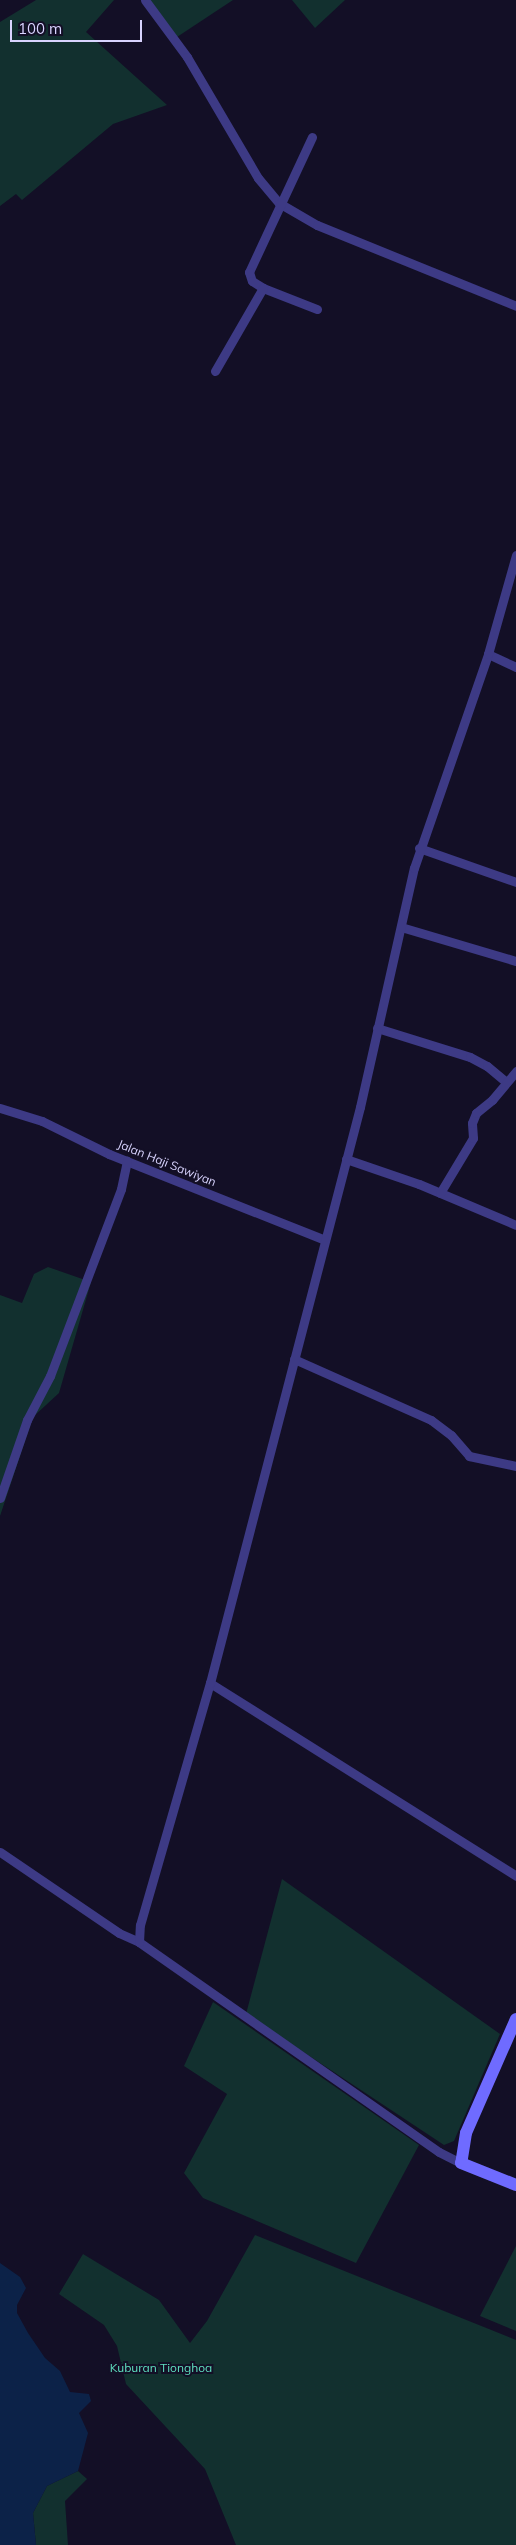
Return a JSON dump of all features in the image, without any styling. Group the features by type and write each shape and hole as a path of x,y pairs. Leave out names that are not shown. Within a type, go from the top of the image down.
{"street":[{"path":"145,0 187,57 258,178 279,203 324,228 516,306"},
{"path":"312,137 249,268 252,281 263,288 318,309"},
{"path":"215,371 263,288"},
{"path":"139,1942 140,1925 210,1683 346,1159 419,848 488,654 516,555"},
{"path":"488,654 516,666"},
{"path":"419,848 516,882"},
{"path":"401,927 516,961"},
{"path":"378,1028 470,1057 487,1066 506,1082"},
{"path":"440,1193 473,1138 472,1123 476,1113 516,1071"},
{"name":"Jalan Haji Sawiyan","path":"0,1108 42,1122 127,1161 325,1240"},
{"path":"346,1159 440,1193 516,1225"},
{"path":"0,1498 26,1420 50,1376 121,1189 127,1161"},
{"path":"294,1359 431,1420 451,1435 469,1456 516,1466"},
{"path":"210,1683 516,1876"},
{"path":"0,1852 119,1933 139,1942 439,2152 516,2185"},
{"path":"461,2163 466,2133 516,2018"}],"green space":[{"path":"36,0 114,0 86,32 167,105 113,124 22,200 16,194 0,206 0,22"},
{"path":"147,0 233,0 177,37"},
{"path":"292,0 345,0 315,28"},
{"path":"48,1267 91,1282 59,1393 33,1417 0,1516 0,1295 22,1303 34,1274"},
{"path":"282,1879 500,2034 454,2141 444,2145 246,2014"},
{"path":"213,2002 419,2145 356,2263 203,2198 184,2173 227,2094 184,2066"},
{"name":"Kuburan Tionghoa","path":"255,2235 516,2340 516,2545 236,2545 205,2469 126,2384 117,2346 104,2325 59,2294 83,2254 159,2300 190,2343 207,2321"},
{"path":"516,2246 516,2331 480,2316"},
{"path":"78,2471 87,2479 65,2501 68,2545 36,2545 33,2513 47,2486"}],"water":[{"path":"0,2263 20,2277 26,2288 17,2305 17,2313 28,2333 45,2358 60,2371 70,2392 89,2394 91,2401 79,2413 88,2433 78,2471 47,2486 33,2513 36,2545 0,2545"}]}
